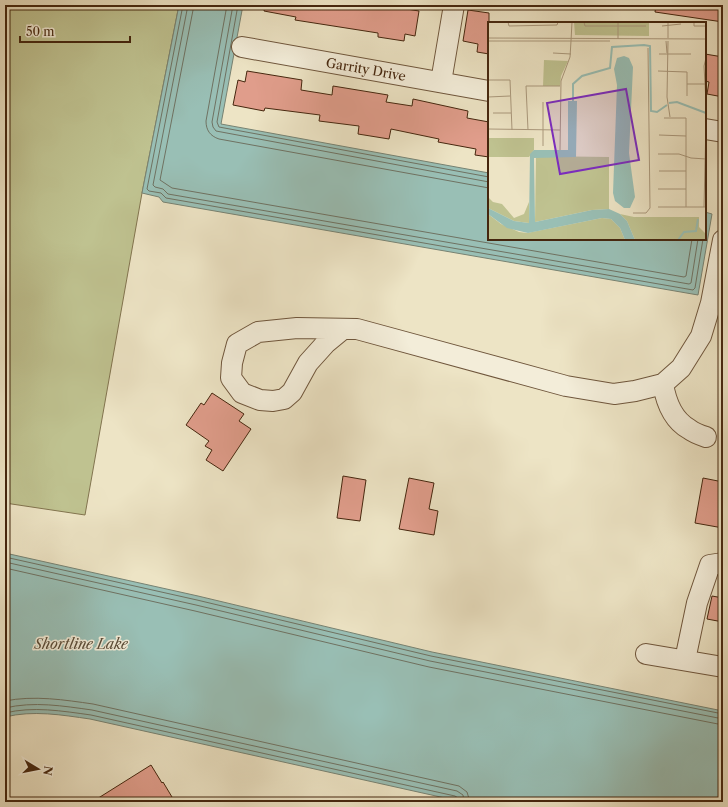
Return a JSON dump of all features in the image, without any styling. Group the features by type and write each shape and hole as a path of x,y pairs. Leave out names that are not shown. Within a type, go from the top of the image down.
{"street":[{"path":"441,82 454,5"},
{"name":"Garrity Drive","path":"242,47 488,91"},
{"path":"706,129 723,132"},
{"path":"343,328 326,343 308,363 292,392 284,399 260,400 242,393 231,378 232,364 237,344 258,332 297,328 343,328 357,329 566,386 614,394 635,391 663,384 681,368 701,336 712,303 723,240"},
{"path":"663,384 666,399 676,418 688,429 706,437"},
{"path":"685,660 697,603 710,565 723,563"},
{"path":"646,654 718,666"}],"green space":[{"path":"5,5 179,5 142,193 85,515 5,503"}],"water":[{"path":"179,5 243,5 221,124 488,173 488,240 706,240 706,212 712,214 698,295 163,202 159,197 142,193"},
{"name":"Shortline Lake","path":"5,553 198,596 432,652 723,711 723,802 463,802 90,719 37,714 5,717"}],"building":[{"path":"265,5 382,5 419,11 415,36 405,34 404,41 378,37 378,33 295,20 296,17 264,11"},
{"path":"656,5 723,5 723,22 655,12"},
{"path":"468,10 489,13 488,54 477,52 478,44 463,41"},
{"path":"706,54 723,57 723,97 707,94 709,82 706,81"},
{"path":"247,71 302,80 301,90 332,95 333,86 388,95 386,102 412,106 413,99 468,111 467,118 488,122 488,157 475,155 476,149 438,142 439,139 391,129 389,139 358,134 359,126 319,121 320,115 265,108 264,111 233,105 238,80 245,82"},
{"path":"212,393 244,414 239,421 251,429 223,471 206,460 212,450 205,446 209,441 186,425 201,403 204,405"},
{"path":"343,476 366,480 360,521 337,518"},
{"path":"409,478 434,483 429,509 438,511 434,535 399,529"},
{"path":"703,478 723,482 723,528 695,523"},
{"path":"712,596 723,598 723,622 707,619"},
{"path":"151,765 175,802 92,802"}]}
